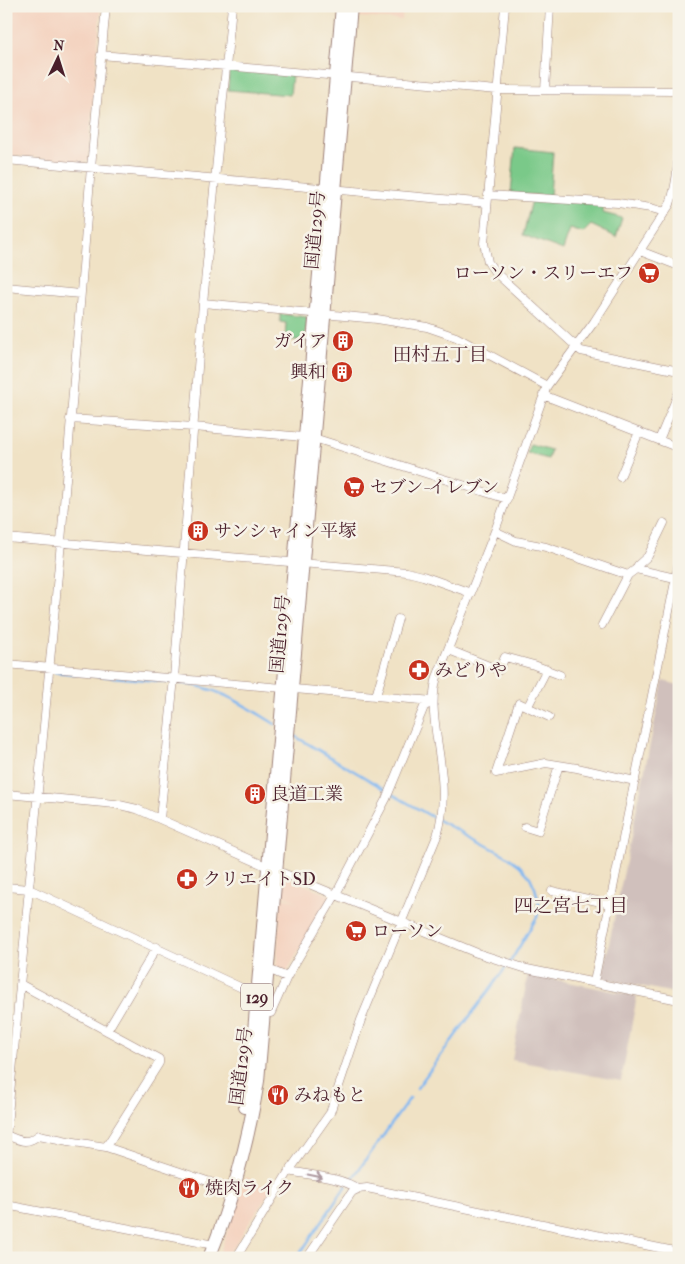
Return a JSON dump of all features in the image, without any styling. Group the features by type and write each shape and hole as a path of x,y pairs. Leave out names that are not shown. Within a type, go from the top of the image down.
{"highway":[{"name":"国道129号","path":"341,76 342,6"},
{"name":"国道129号","path":"230,1189 250,1078 262,991 341,76 351,6"},
{"name":"国道129号","path":"200,1258 210,1244 251,1123 258,1081 265,1013 262,991 268,969 272,869"},
{"name":"国道129号","path":"209,1258 210,1244"}],"street":[{"path":"106,6 38,796 20,984 14,1015 6,1136 26,1142 39,1135 106,1146 230,1189"},
{"path":"160,819 174,678 203,303 232,6"},
{"path":"505,6 484,243 488,262 495,272 517,294 580,351 679,371"},
{"path":"545,90 550,6"},
{"path":"101,55 497,90 679,91"},
{"path":"236,1258 289,1171 332,1108 361,1020 403,921 440,826 442,817 442,782 433,701 437,677 495,532 547,386 576,347 670,204 675,187 677,166 679,107"},
{"path":"6,160 331,189 487,199 618,203 665,212"},
{"path":"640,251 679,266"},
{"path":"6,287 80,294"},
{"path":"203,303 377,318 427,327 456,337 547,386"},
{"path":"659,440 679,392"},
{"path":"543,395 679,448"},
{"path":"70,419 309,437 507,499"},
{"path":"620,477 640,432"},
{"path":"602,625 628,575 648,556 664,523"},
{"path":"495,532 516,541 546,547 628,575"},
{"path":"6,538 407,572 471,594"},
{"path":"594,982 679,562"},
{"path":"636,569 676,578"},
{"path":"376,696 398,619"},
{"path":"449,650 499,670 505,657 560,675"},
{"path":"6,664 433,701"},
{"path":"528,706 547,670"},
{"path":"265,1013 271,1014 287,977 336,894 386,799 424,707 433,701"},
{"path":"549,717 519,703 496,773 546,763 635,781"},
{"path":"526,827 538,831 559,765"},
{"path":"6,794 115,804 137,809 272,869 502,961 679,1000"},
{"path":"6,887 29,889 157,947 262,991 281,992"},
{"path":"552,891 610,904"},
{"path":"107,1031 157,947"},
{"path":"268,969 287,977"},
{"path":"20,984 159,1059 159,1063 106,1146"},
{"path":"289,1171 342,1182 355,1187 679,1252"},
{"path":"307,1258 355,1187"},
{"path":"6,1205 210,1244"}],"shaded area":[{"path":"6,6 101,6 88,160 85,162 6,155"},
{"path":"360,6 403,6 402,20 359,17"},
{"path":"663,681 679,685 679,994 602,978"},
{"path":"284,876 330,897 323,913 320,912 286,974 276,969 281,896 299,903 283,895"},
{"path":"528,974 637,996 621,1081 512,1060"},
{"path":"246,1177 271,1190 226,1258 218,1258"}],"green space":[{"path":"229,71 292,75 290,95 228,90"},
{"path":"515,148 553,152 550,196 511,193"},
{"path":"532,200 604,204 603,213 622,218 616,237 591,225 583,233 570,229 563,250 523,235"},
{"path":"280,314 307,317 305,341 285,339 286,323 280,322"},
{"path":"530,444 551,450 548,459 527,453"}],"waterway":[{"path":"55,672 170,682"},
{"path":"179,683 218,692 241,703 275,724"},
{"path":"293,735 386,790"},
{"path":"392,794 505,855 519,865 530,877 539,902 537,917 512,959 417,1088"},
{"path":"350,1182 410,1098"},
{"path":"297,1258 346,1186"}],"place":[{"name":"ローソン・スリーエフ","path":"649,273"},
{"name":"ガイア","path":"343,341"},
{"name":"興和","path":"342,372"},
{"name":"セブン-イレブン","path":"354,487"},
{"name":"サンシャイン平塚","path":"198,531"},
{"name":"みどりや","path":"419,670"},
{"name":"良道工業","path":"255,794"},
{"name":"クリエイトSD","path":"187,879"},
{"name":"ローソン","path":"356,931"},
{"name":"みねもと","path":"278,1095"},
{"name":"焼肉ライク","path":"189,1188"}],"district":[{"name":"田村五丁目","path":"440,354"},
{"name":"四之宮七丁目","path":"571,905"}]}
